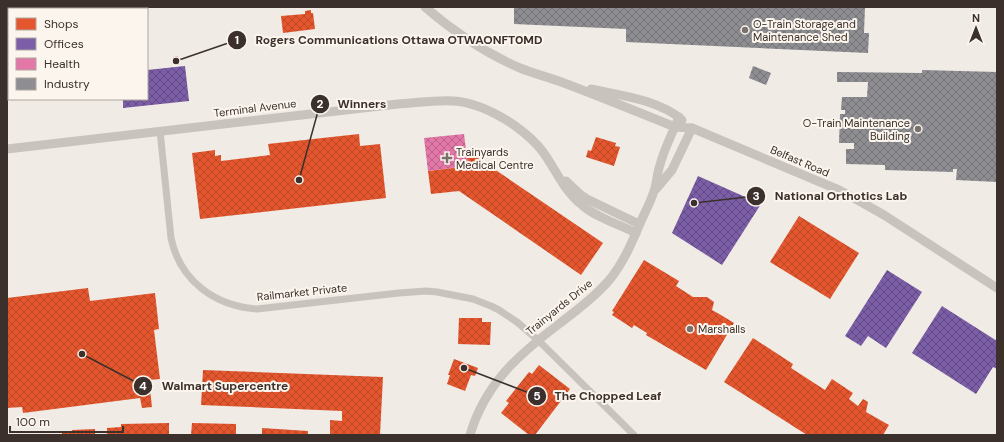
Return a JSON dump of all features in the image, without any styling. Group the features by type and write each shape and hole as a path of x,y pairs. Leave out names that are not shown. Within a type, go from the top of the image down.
{"street":[{"name":"Belfast Road","path":"425,7 450,28 472,43 520,68 562,82 675,127 692,128"},
{"name":"Belfast Road","path":"562,82 643,101 662,108 679,117 692,128 844,193 884,215 997,288"},
{"name":"Terminal Avenue","path":"7,149 357,109 453,101 481,107 508,121 538,145 566,188 581,205 598,215 638,229"},
{"name":"Trainyards Drive","path":"470,435 480,408 500,377 518,357 580,308 604,286 622,262 654,191 660,164 679,117"},
{"name":"Trainyards Drive","path":"654,191 672,170 692,128"},
{"name":"Railmarket Private","path":"160,132 173,247 179,262 192,280 214,296 240,307 264,309 426,291 473,299 499,310 517,322 538,340 634,435"}],"building: Shops":[{"path":"311,10 311,13 313,13 315,29 283,33 281,16 305,14 305,11"},
{"path":"178,56 179,65 174,65 173,57"},
{"path":"359,134 360,146 380,144 386,198 200,219 192,153 215,150 215,156 221,155 221,161 270,155 268,144"},
{"path":"596,137 616,143 615,146 620,147 614,166 586,157 588,150 591,151"},
{"path":"466,150 603,243 581,275 459,191 431,194 428,171 468,166"},
{"path":"799,216 859,253 830,299 770,262"},
{"path":"644,260 679,281 676,286 693,297 707,297 714,302 712,310 734,323 706,370 646,335 647,333 634,325 632,328 612,315 614,312 612,311"},
{"path":"88,288 90,301 155,293 159,329 154,330 160,379 149,380 152,407 142,408 140,398 23,413 22,407 7,408 7,298"},
{"path":"459,318 482,318 482,322 491,322 490,345 458,344"},
{"path":"753,338 793,364 791,368 825,390 832,379 853,393 849,399 858,406 863,399 868,402 866,412 889,425 883,435 807,435 724,382"},
{"path":"454,359 478,368 475,376 471,375 465,391 447,384 450,375 448,375"},
{"path":"539,365 570,389 535,435 529,435 501,413 509,403 506,401 529,372 532,374"},
{"path":"203,370 383,377 380,435 330,435 330,420 342,421 342,411 201,405"},
{"path":"169,423 169,435 107,435 107,428 121,427 121,424"},
{"path":"192,423 236,424 236,435 191,435"},
{"path":"262,428 308,431 308,435 262,435"},
{"path":"95,429 95,435 62,435 62,433 72,433 72,430"}],"building: Offices":[{"path":"185,66 189,101 123,108 123,100 148,100 148,70"},
{"path":"698,176 761,204 722,265 672,233"},
{"path":"887,270 922,292 886,348 868,336 861,346 845,336"},
{"path":"942,306 997,341 997,369 993,367 976,394 912,353"}],"building: Health":[{"name":"Trainyards Medical Centre","path":"464,134 468,166 428,171 424,138"}],"building: Industry":[{"path":"7,7 65,7 8,8 7,15"},
{"name":"O-Train Storage and Maintenance Shed","path":"514,7 865,7 864,33 869,33 868,53 626,42 626,29 514,24"},
{"path":"753,66 771,73 766,85 749,78"},
{"name":"O-Train Maintenance Building","path":"922,70 997,72 997,182 956,180 957,169 953,169 953,172 885,170 885,165 846,164 846,149 854,149 854,143 839,143 840,114 845,114 845,110 841,110 842,97 867,97 868,82 837,82 837,72 922,73"}],"railway":[{"path":"69,8 78,7"}],"place":[{"name":"O-Train Storage and Maintenance Shed","path":"745,30"},
{"name":"Rogers Communications Ottawa OTWAONFT0MD","path":"176,61"},
{"name":"O-Train Maintenance Building","path":"918,129"},
{"name":"Trainyards Medical Centre","path":"447,158"},
{"name":"Winners","path":"299,180"},
{"name":"National Orthotics Lab","path":"694,203"},
{"name":"Marshalls","path":"690,329"},
{"name":"Walmart Supercentre","path":"82,354"},
{"name":"The Chopped Leaf","path":"464,368"}]}
